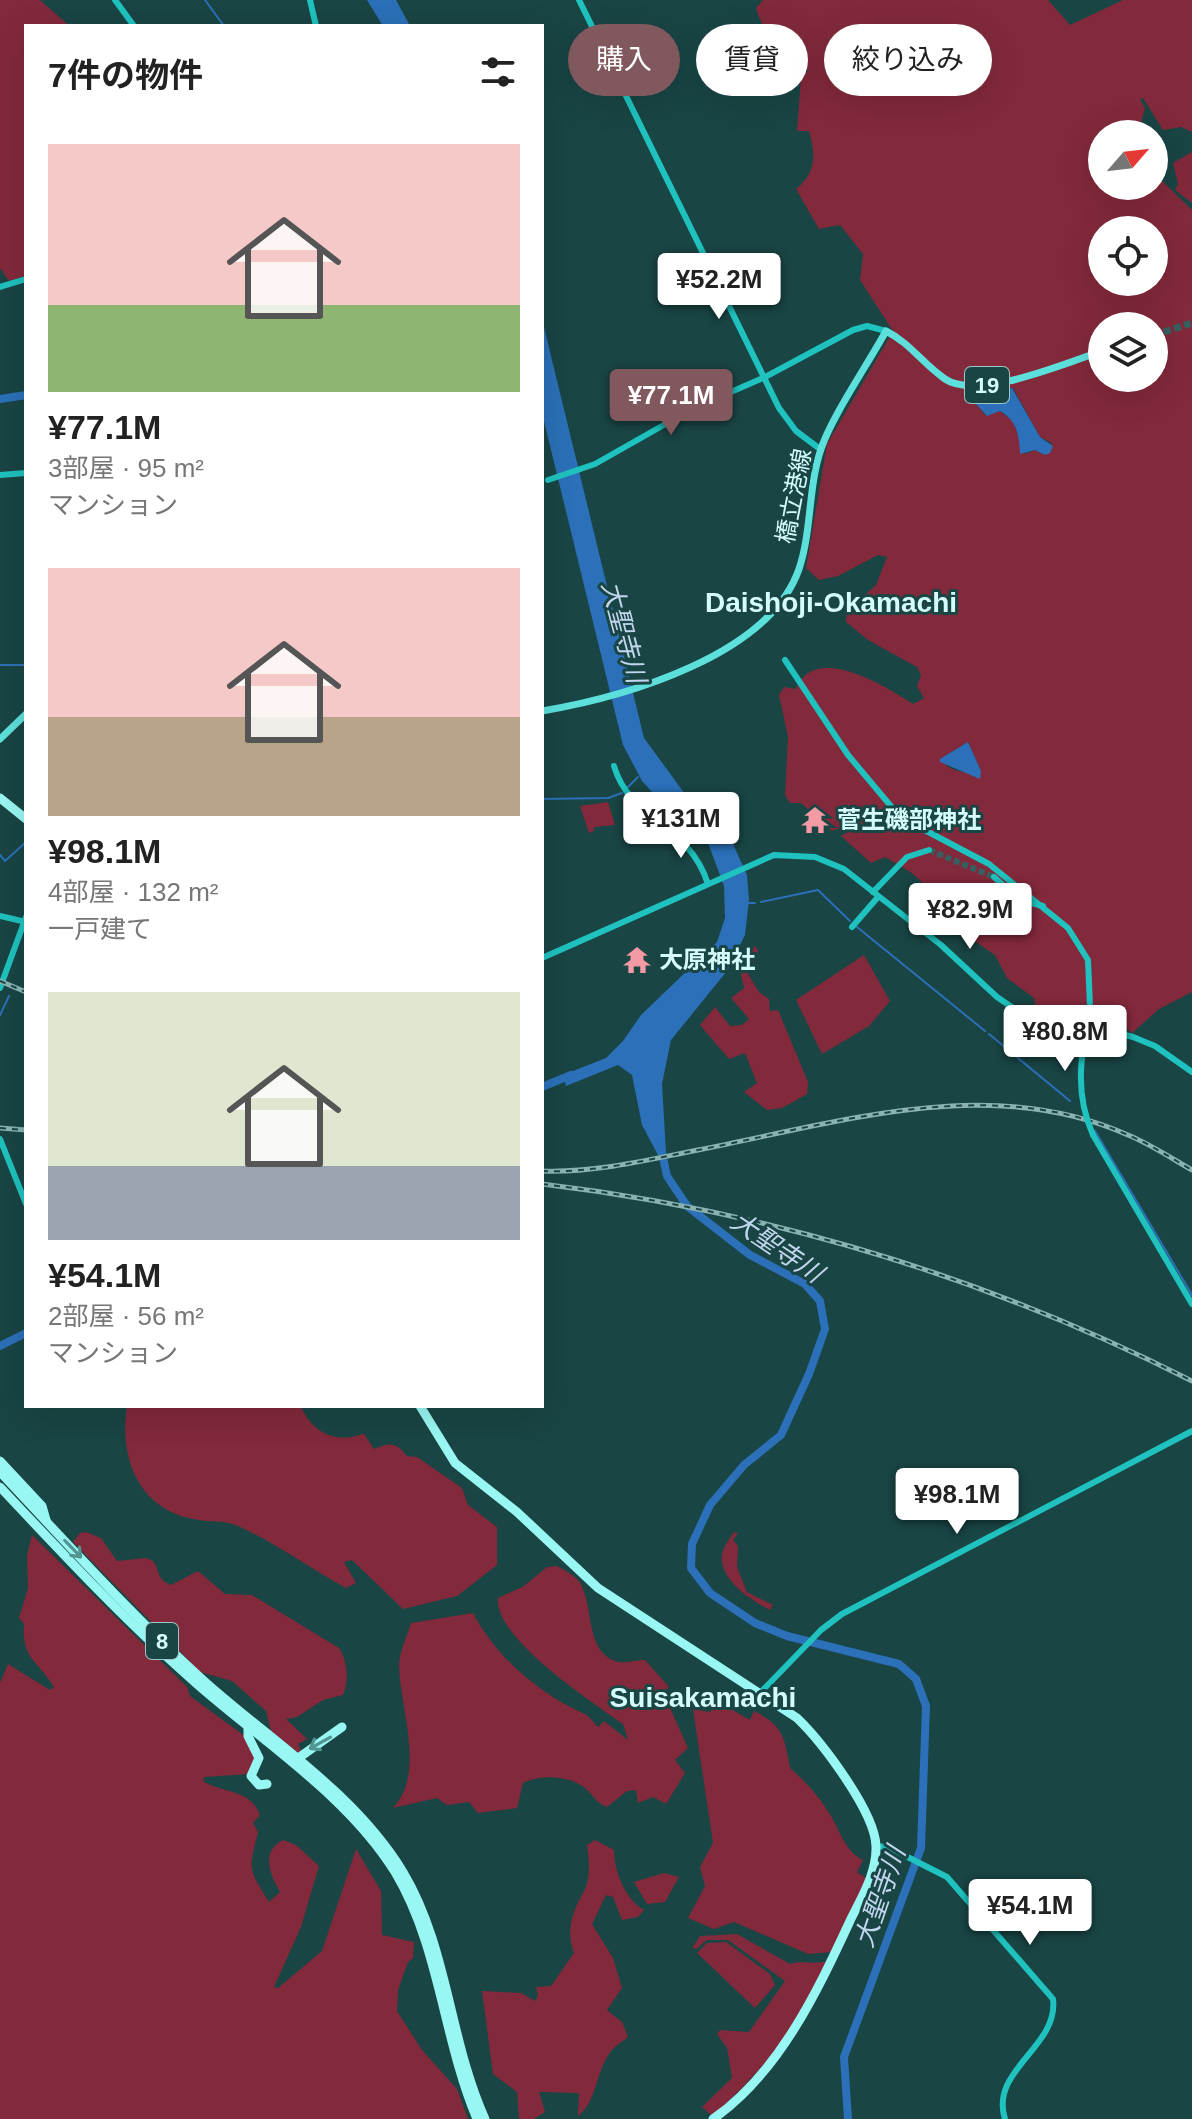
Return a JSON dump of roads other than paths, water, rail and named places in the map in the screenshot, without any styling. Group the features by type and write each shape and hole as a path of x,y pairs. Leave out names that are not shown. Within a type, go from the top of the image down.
{"highway":[{"path":"0,798 24,817"},
{"path":"421,1408 455,1463 517,1512 585,1577 612,1598 797,1718 820,1743 867,1816 876,1846 869,1880 810,2003 748,2089 713,2119"},
{"path":"0,1461 42,1506 46,1521"},
{"name":"8","path":"0,1472 167,1646 297,1759 353,1815 404,1874 424,1917 485,2119"},
{"name":"8","path":"0,1487 137,1631 248,1728 335,1797"},
{"path":"0,1494 68,1566 77,1570"},
{"path":"297,1759 342,1727"},
{"path":"248,1728 248,1736 259,1758 251,1776 259,1785 267,1784"},
{"name":"8","path":"353,1815 383,1855 411,1902 477,2119"}],"main road":[{"name":"19","path":"886,331 906,342 944,378 971,387 1088,355"},
{"name":"橋立港線","path":"544,711 644,686 739,640 764,622 777,607 799,567 820,449 886,331"},
{"path":"0,739 24,716"}],"street":[{"path":"115,0 133,24"},
{"path":"310,0 316,24"},
{"path":"579,0 763,378 789,424 820,449"},
{"path":"0,287 24,280"},
{"path":"548,480 589,466 692,409 763,378 859,327 873,326 886,331"},
{"path":"0,475 24,473"},
{"path":"785,660 848,755 900,817 989,864 1068,928 1084,952 1091,978 1079,1080 1084,1114 1093,1135 1192,1304"},
{"path":"614,766 633,801 694,852 709,883"},
{"path":"852,927 907,857 929,850"},
{"path":"544,957 753,864 781,854 820,858 844,869 941,945 997,997 1032,1021 1103,1029 1133,1037 1155,1046 1192,1072"},
{"path":"994,877 1020,900 1043,906"},
{"path":"0,916 24,920"},
{"path":"0,988 24,923"},
{"path":"0,1139 24,1199"},
{"path":"761,1692 831,1620 1192,1431"},
{"path":"876,1846 888,1847 947,1877 1053,1999 1052,2022 1003,2091 1005,2119"}],"water":[{"path":"367,0 396,0 409,24 382,24"},
{"path":"544,327 644,738 685,794 728,833 747,875 749,900 745,935 727,971 671,1040 662,1084 666,1153 658,1155 642,1125 632,1075 618,1065 566,1086 563,1075 606,1058 623,1041 641,1015 717,942 725,918 724,886 708,843 674,816 642,781 623,745 544,421"},
{"path":"1012,388 1040,437 1053,446 1050,453 1045,455 1035,450 1020,454 1018,436 1011,420 1000,411 987,416 976,404 977,396"},
{"path":"968,742 981,771 980,779 940,762 940,759"}],"waterway":[{"path":"205,0 223,24"},
{"path":"0,399 24,395"},
{"path":"0,665 24,665"},
{"path":"628,787 638,777"},
{"path":"544,799 608,798 622,793"},
{"path":"0,855 5,861 24,844"},
{"path":"761,902 818,890 850,921"},
{"path":"746,903 755,903"},
{"path":"857,927 985,1031"},
{"path":"0,1015 9,996"},
{"path":"989,1034 1070,1101"},
{"path":"544,1086 571,1075"},
{"path":"1095,1131 1192,1295"},
{"name":"大聖寺川","path":"660,1143 667,1176 687,1206 750,1255 805,1284 820,1301 825,1329 809,1374 781,1435 744,1465 710,1505 692,1544 691,1568 710,1593 755,1623 787,1636 899,1664 916,1679 926,1706 921,1848 844,2057 848,2119"},
{"path":"0,1346 24,1334"}],"tunnel":[{"path":"1168,331 1192,323"},
{"path":"929,850 994,877"}],"railway":[{"path":"0,981 24,991"},
{"path":"544,1171 620,1165 859,1117 968,1105 1023,1107 1076,1117 1136,1139 1192,1170"},
{"path":"0,1128 24,1130"},
{"path":"544,1184 711,1212 876,1254 1036,1311 1192,1381"}],"place":[{"name":"菅生磯部神社","path":"815,820"},
{"name":"大原神社","path":"637,960"}],"district":[{"name":"Daishoji-Okamachi","path":"831,602"},
{"name":"Suisakamachi","path":"703,1697"}]}
